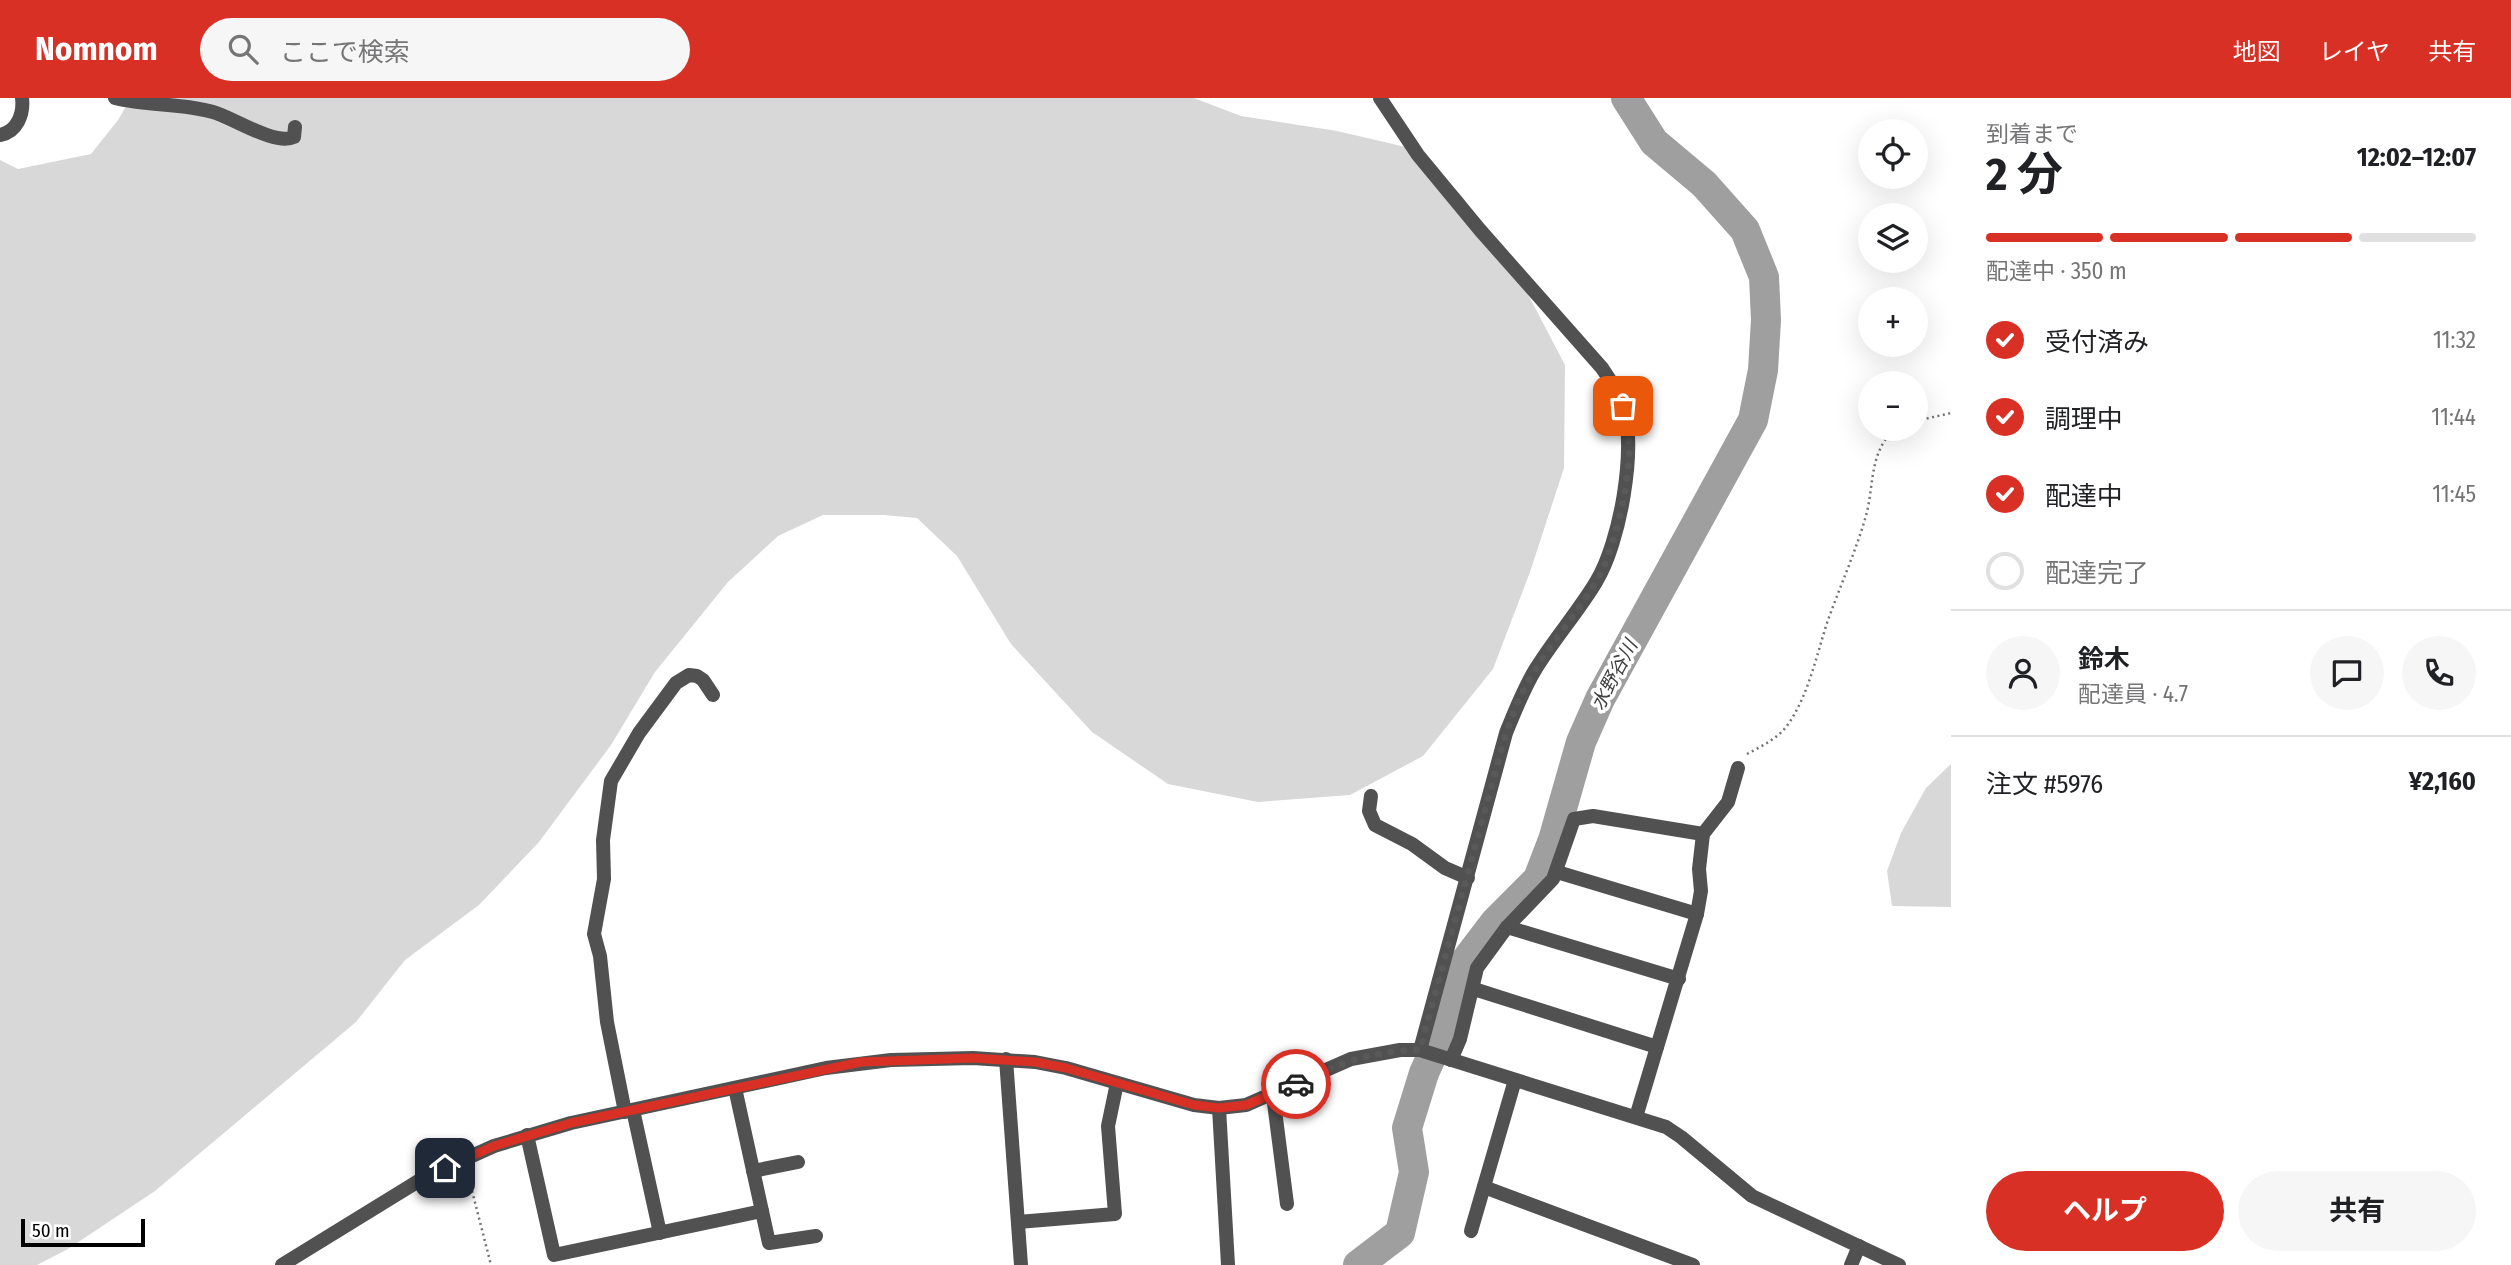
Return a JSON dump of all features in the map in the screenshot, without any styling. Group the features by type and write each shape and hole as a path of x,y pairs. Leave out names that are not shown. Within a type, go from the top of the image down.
{"street":[{"path":"0,135 10,131 20,119 22,98"},
{"path":"115,98 211,111 282,140 295,137 295,127"},
{"path":"1380,98 1418,155 1488,240 1602,368 1616,387 1628,430 1629,460 1607,558 1597,581 1536,668 1521,695 1506,733 1424,1051"},
{"path":"660,1233 607,1022 600,956 594,934 604,879 603,840 611,781 639,733 676,683 690,675 697,676 713,695"},
{"path":"1636,1117 1697,914 1701,891 1699,869 1703,834 1728,802 1738,768"},
{"path":"1371,796 1369,811 1375,825 1412,844 1445,868 1468,878"},
{"path":"1447,1059 1460,1039 1477,968 1482,958 1557,872 1574,819 1593,816 1703,834"},
{"path":"1557,872 1697,914"},
{"path":"1507,927 1679,979"},
{"path":"1474,989 1657,1047"},
{"path":"282,1265 425,1177 464,1158 527,1135 861,1062 1006,1059 1066,1068 1194,1105 1219,1108 1246,1105 1273,1095 1351,1059 1400,1050 1424,1051 1665,1128 1681,1137 1752,1196 1899,1265"},
{"path":"1006,1059 1021,1265"},
{"path":"1471,1231 1515,1080"},
{"path":"1018,1222 1115,1214 1108,1126 1117,1083"},
{"path":"735,1088 769,1243 816,1236"},
{"path":"1273,1095 1287,1204"},
{"path":"1219,1108 1228,1265"},
{"path":"527,1135 554,1255 762,1211"},
{"path":"753,1171 798,1162"},
{"path":"1484,1187 1693,1265"},
{"path":"1851,1265 1859,1246"}],"path":[{"path":"1928,418 1951,413"},
{"path":"1738,768 1743,757 1770,742 1788,725 1804,696 1867,512 1874,464 1883,441"},
{"path":"464,1158 491,1265"}],"shaded area":[{"path":"131,98 1194,98 1241,116 1337,131 1410,148 1461,195 1520,279 1565,365 1564,468 1530,572 1493,669 1423,756 1350,795 1258,802 1168,784 1092,732 1011,644 957,556 917,518 823,515 778,536 728,582 655,672 611,745 539,842 479,905 405,960 356,1022 155,1191 68,1249 37,1265 0,1265 0,160 18,169 91,154 118,120"},
{"path":"1951,764 1951,907 1892,906 1887,871 1901,833 1926,788"}],"waterway":[{"name":"水野谷川","path":"1358,1265 1400,1233 1414,1172 1407,1128 1424,1073 1443,1031 1463,964 1495,922 1538,879 1553,840 1581,742 1600,699 1753,420 1763,370 1766,320 1764,277 1745,230 1704,184 1654,142 1626,98"}],"way so far":[{"path":"1296,1084 1351,1059 1400,1050 1420,1050 1513,714 1536,668 1597,581 1607,558 1629,460 1628,430 1623,406"}],"route":[{"path":"445,1168 494,1146 571,1123 861,1062 973,1058 1035,1062 1066,1068 1194,1105 1219,1108 1246,1105 1296,1084"}]}
